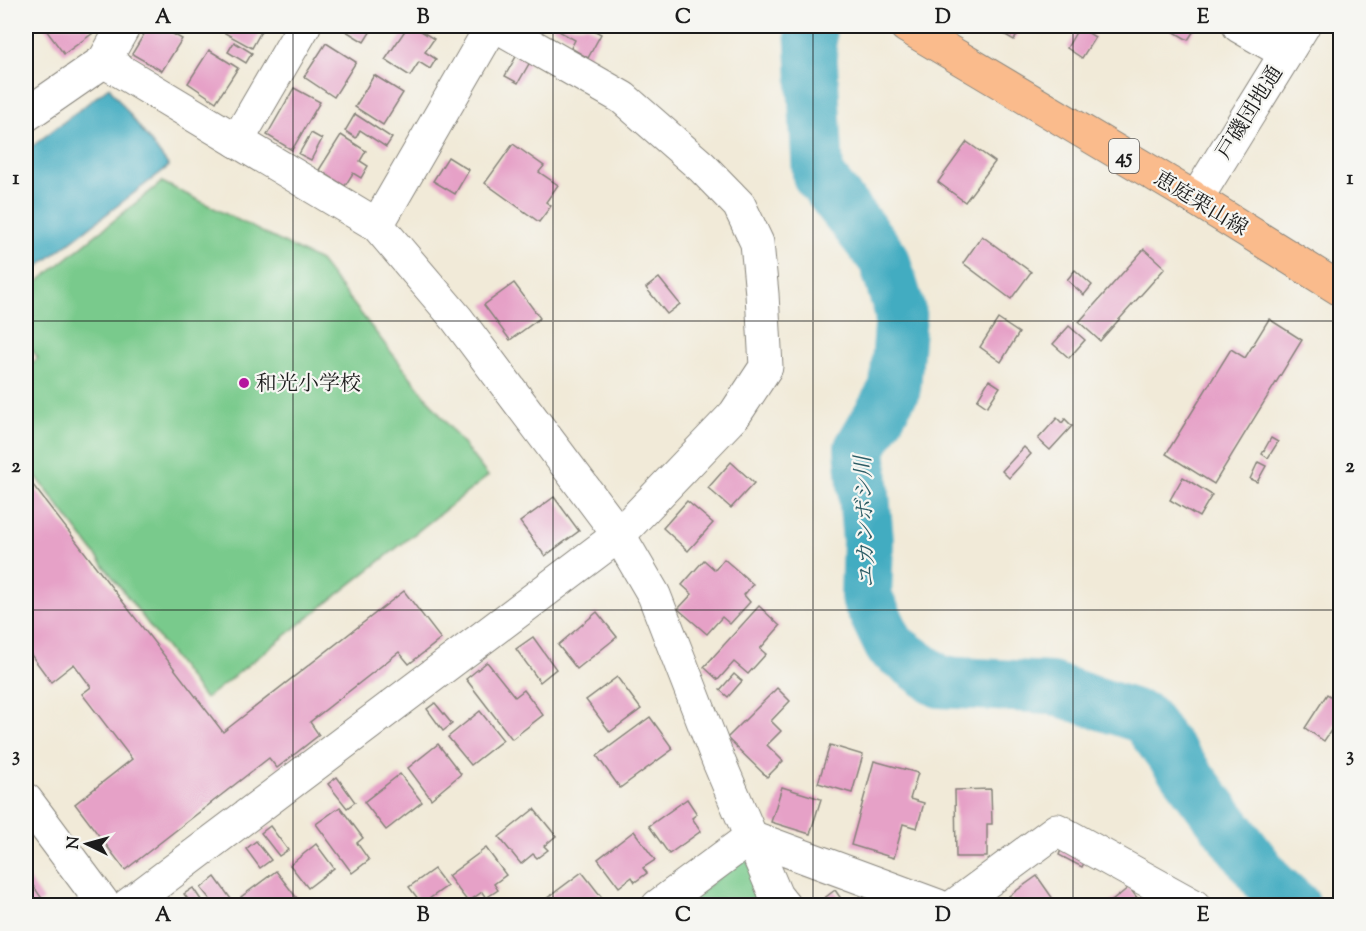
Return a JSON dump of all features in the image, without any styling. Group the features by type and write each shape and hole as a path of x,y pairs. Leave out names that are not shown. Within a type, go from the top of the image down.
{"main road":[{"name":"恵庭栗山線","path":"906,26 1196,199 1341,289"}],"street":[{"path":"26,115 104,61 124,26"},
{"path":"237,141 304,26"},
{"path":"377,225 492,26"},
{"path":"127,906 618,535 735,414 766,367 757,243 739,205 702,167 623,98 497,26"},
{"path":"1239,26 1286,53"},
{"name":"戸磯団地通","path":"1196,199 1303,26"},
{"path":"104,61 377,225 457,319 618,535 654,595 719,762 776,896 784,906"},
{"path":"26,800 105,906"},
{"path":"954,906 1057,830 1194,906"},
{"path":"658,906 751,837"},
{"path":"751,837 938,906"}],"green space":[{"path":"162,182 320,261 488,476 205,699 26,463 26,368 38,358 26,341 26,291"},
{"path":"745,857 772,906 682,906"}],"water":[{"path":"109,87 169,166 26,276 26,151"}],"building":[{"path":"43,26 87,26 93,33 64,54"},
{"path":"149,26 159,26 182,39 162,71 132,54"},
{"path":"226,26 264,26 252,48 223,32"},
{"path":"343,26 374,26 364,42 341,28"},
{"path":"408,26 413,26 434,39 425,52 436,59 430,69 419,62 410,76 385,60"},
{"path":"550,26 589,26 601,34 588,58 571,48 575,40"},
{"path":"990,26 1023,26 1014,40"},
{"path":"1164,26 1197,26 1188,40"},
{"path":"1079,27 1095,37 1082,58 1067,48"},
{"path":"234,42 252,53 246,63 228,52"},
{"path":"326,43 356,62 334,97 304,77"},
{"path":"209,50 238,68 216,102 188,83"},
{"path":"517,55 530,62 518,83 505,76"},
{"path":"374,75 403,93 383,125 355,107"},
{"path":"294,88 320,102 292,150 267,135"},
{"path":"355,114 392,138 386,147 360,130 356,138 345,131"},
{"path":"311,133 322,139 311,160 299,154"},
{"path":"341,135 366,151 360,161 368,166 361,178 353,173 345,186 319,170"},
{"path":"967,142 995,162 965,202 938,182"},
{"path":"513,144 544,166 539,172 558,185 546,202 551,206 539,222 485,183"},
{"path":"448,157 469,170 455,194 433,181"},
{"path":"982,236 1031,272 1011,299 963,263"},
{"path":"1144,249 1165,268 1100,341 1079,322"},
{"path":"1075,270 1092,285 1084,295 1067,280"},
{"path":"659,278 680,304 667,314 646,288"},
{"path":"514,283 540,318 510,340 484,305"},
{"path":"998,319 1019,333 1001,362 980,347"},
{"path":"1269,319 1302,340 1214,484 1166,454 1231,349 1245,358"},
{"path":"1069,326 1085,340 1069,358 1053,344"},
{"path":"989,380 1000,387 987,407 977,400"},
{"path":"1057,418 1062,423 1065,419 1072,426 1050,450 1038,439"},
{"path":"1271,438 1278,442 1268,458 1262,454"},
{"path":"1024,447 1031,454 1009,478 1002,471"},
{"path":"731,462 754,483 731,508 708,488"},
{"path":"1258,462 1266,466 1257,482 1250,479"},
{"path":"26,476 223,732 404,591 441,639 409,664 399,652 310,722 319,735 277,768 269,758 125,870 75,804 132,759 82,694 91,687 74,664 51,682 26,648"},
{"path":"1183,477 1212,495 1199,517 1170,500"},
{"path":"554,497 579,531 545,556 520,522"},
{"path":"687,501 713,523 688,551 663,528"},
{"path":"724,559 753,584 744,595 750,602 730,624 722,617 707,634 678,609 692,594 682,585 704,560 715,570"},
{"path":"759,606 780,626 760,649 766,654 748,674 734,662 718,680 704,667"},
{"path":"597,612 617,637 577,669 558,645"},
{"path":"533,637 556,669 540,682 516,649"},
{"path":"487,662 515,697 524,690 543,715 512,739 466,679"},
{"path":"734,674 742,681 728,697 720,690"},
{"path":"617,677 641,709 610,732 586,700"},
{"path":"777,688 790,701 771,721 781,731 767,745 783,761 767,777 727,738"},
{"path":"1327,694 1340,703 1340,717 1324,741 1305,728"},
{"path":"435,703 452,724 443,731 427,709"},
{"path":"480,711 503,740 471,765 448,737"},
{"path":"650,717 673,749 620,788 597,756"},
{"path":"438,744 461,774 431,799 408,768"},
{"path":"830,745 863,755 852,793 818,783"},
{"path":"874,761 918,773 910,799 924,803 917,828 903,824 894,858 851,845"},
{"path":"400,774 422,802 386,830 364,802"},
{"path":"337,777 355,802 347,808 328,784"},
{"path":"782,787 821,799 810,834 771,822"},
{"path":"991,789 992,824 987,824 987,857 956,857 955,790"},
{"path":"687,799 697,814 692,818 701,831 669,854 649,826"},
{"path":"340,807 363,838 357,843 369,860 352,873 316,824"},
{"path":"534,809 556,836 544,846 548,850 537,858 533,854 521,864 499,837"},
{"path":"270,826 288,850 279,856 261,833"},
{"path":"634,831 655,860 643,868 647,873 635,882 632,877 619,887 598,859"},
{"path":"256,841 271,860 260,868 246,849"},
{"path":"316,844 334,868 308,888 290,865"},
{"path":"1063,845 1087,857 1082,867 1059,855"},
{"path":"486,848 506,875 494,884 498,890 486,898 482,892 468,902 448,876"},
{"path":"434,869 447,886 422,904 409,887"},
{"path":"276,871 299,901 294,906 248,906 241,897"},
{"path":"582,872 604,900 596,906 551,906 546,899"},
{"path":"1037,876 1058,906 1016,906 1009,896"},
{"path":"27,877 43,900 36,906 26,906"},
{"path":"215,877 236,906 209,906 213,903 201,888"},
{"path":"1129,887 1143,906 1106,906"},
{"path":"193,888 203,903 200,906 193,906 184,894"},
{"path":"835,890 846,906 814,906"}],"waterway":[{"name":"ユカンボシ川","path":"810,26 818,175 884,259 901,315 895,388 860,448 868,541 866,596 890,646 940,682 1051,688 1144,718 1270,884 1295,906"}],"place":[{"name":"和光小学校","path":"244,383"}]}
